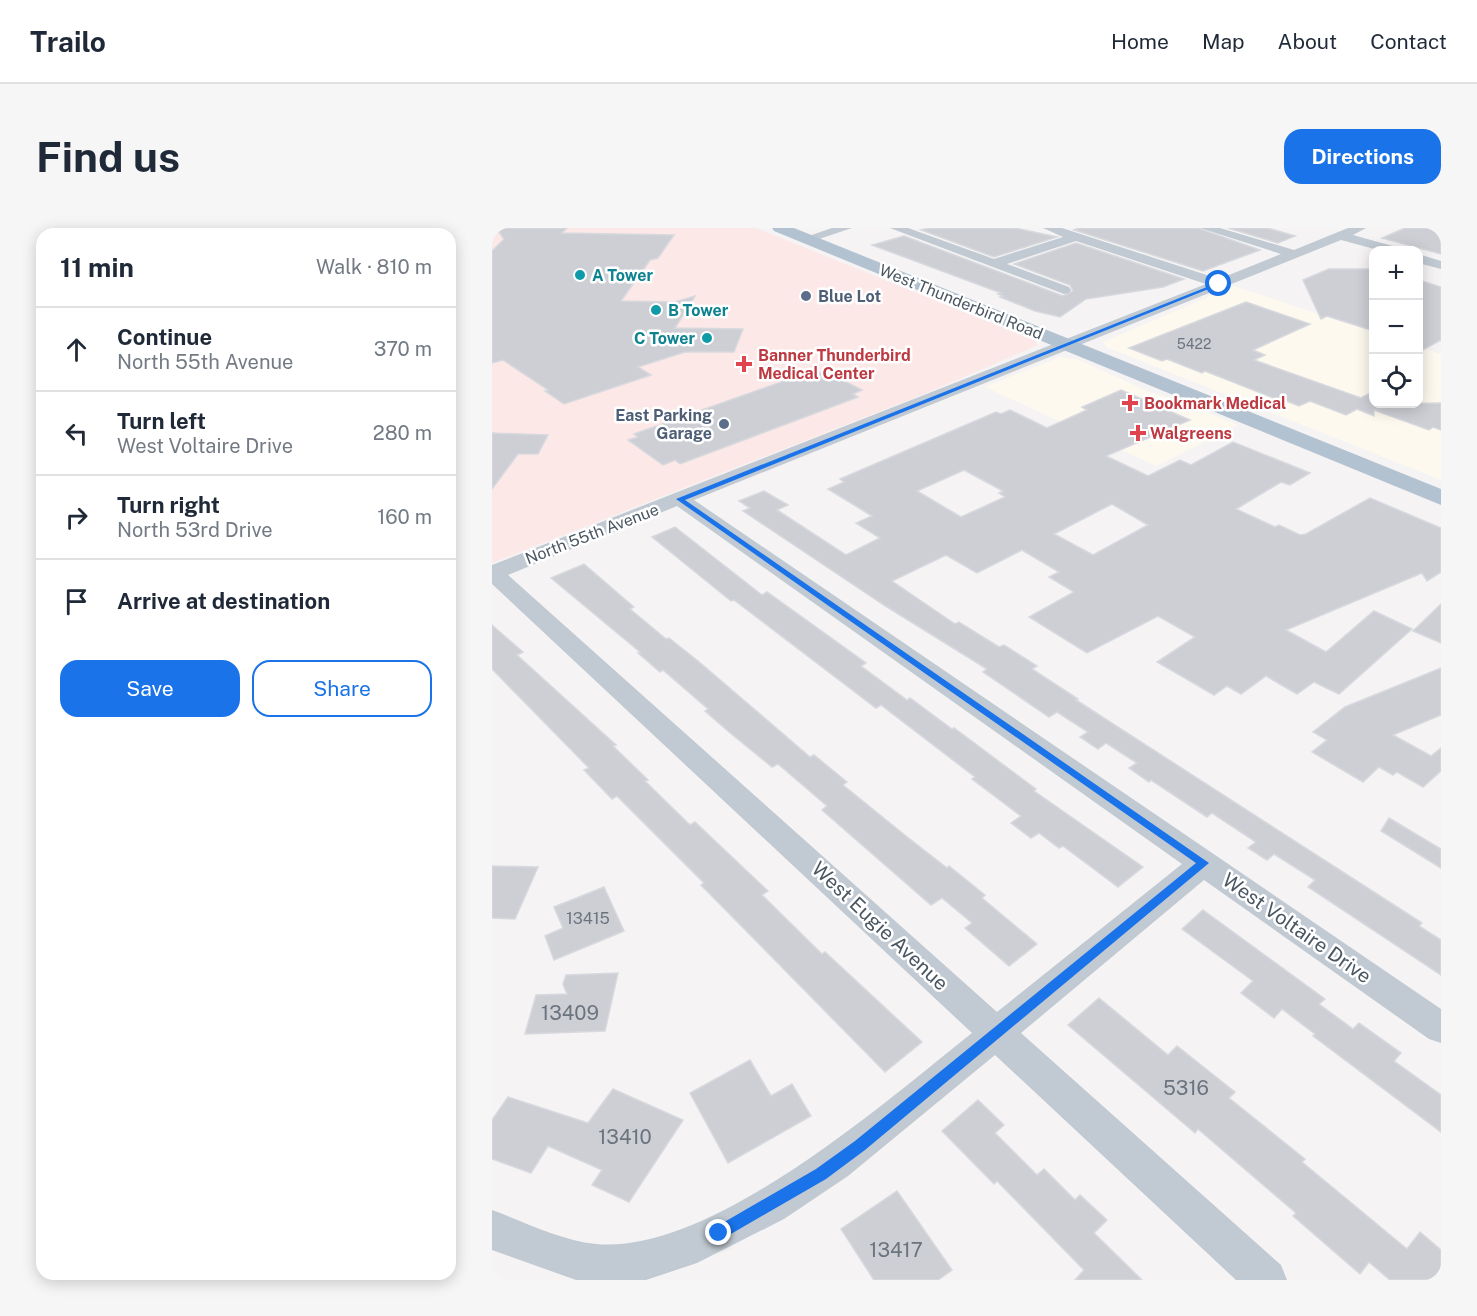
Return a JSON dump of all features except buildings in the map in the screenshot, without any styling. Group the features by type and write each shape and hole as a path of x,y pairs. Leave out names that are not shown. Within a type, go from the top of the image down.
{"main road":[{"name":"West Thunderbird Road","path":"780,228 1441,498"}],"street":[{"path":"807,239 846,228"},
{"path":"896,228 1064,290"},
{"path":"1049,228 1219,284"},
{"path":"1206,228 1294,254"},
{"name":"North 55th Avenue","path":"493,573 1360,228"},
{"path":"1340,236 1376,246"},
{"path":"993,264 1076,237"},
{"path":"1423,259 1441,265"},
{"name":"West Voltaire Drive","path":"680,499 1441,1028"},
{"name":"West Eugie Avenue","path":"493,573 1266,1280"},
{"path":"492,1230 597,1264 639,1264 680,1251 719,1233 821,1174 860,1145 1204,863"}],"shaded area":[{"name":"Banner Thunderbird Medical Center","path":"492,228 756,228 1033,340 1038,345 924,394 492,563"},
{"path":"1234,286 1369,331 1369,408 1423,408 1423,348 1441,354 1441,480 1106,347 1103,342"},
{"path":"1060,357 1077,359 1152,393 1175,399 1238,425 1156,466 985,387"}],"place":[{"name":"A Tower","path":"580,275"},
{"name":"Blue Lot","path":"806,296"},
{"name":"B Tower","path":"656,310"},
{"name":"C Tower","path":"707,338"},
{"name":"Banner Thunderbird Medical Center","path":"744,364"},
{"name":"Bookmark Medical","path":"1130,403"},
{"name":"East Parking Garage","path":"724,424"},
{"name":"Walgreens","path":"1138,433"}],"route":[{"path":"719,1233 821,1174 860,1145 1204,863 680,499 1219,284"}]}
